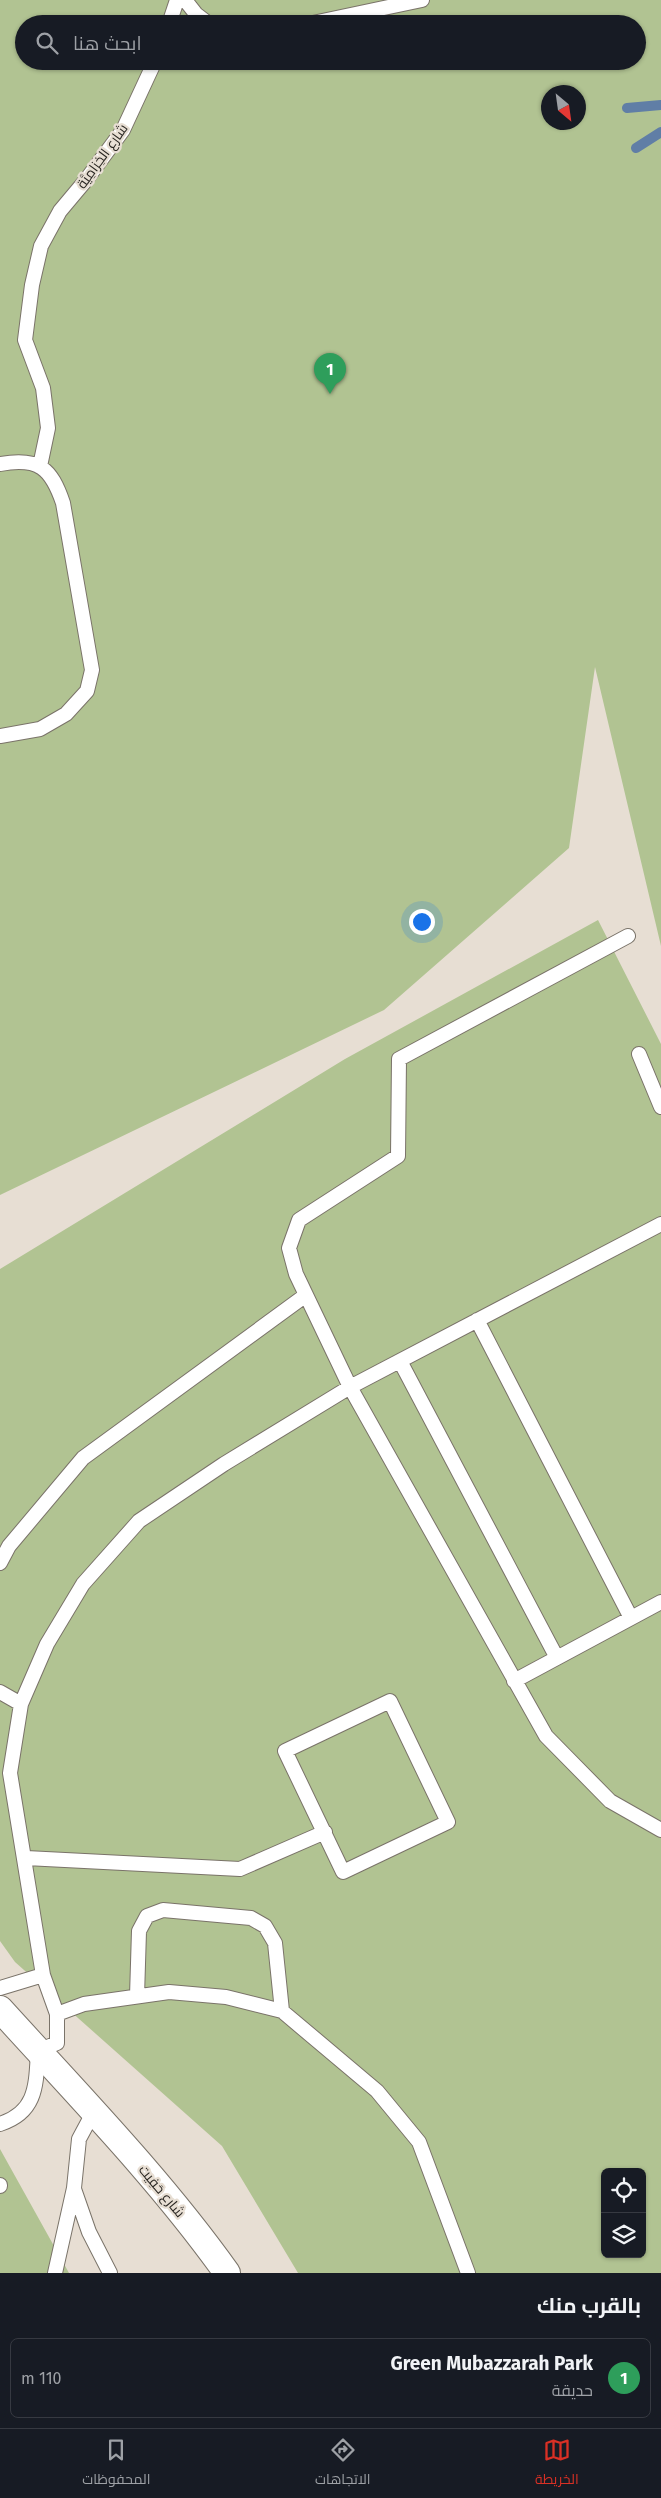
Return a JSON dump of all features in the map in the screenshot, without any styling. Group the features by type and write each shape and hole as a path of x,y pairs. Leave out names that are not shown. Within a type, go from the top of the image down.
{"street":[{"name":"شارع حَفِيت","path":"0,2009 94,2111 206,2244 228,2273"}],"lane":[{"path":"172,15 177,0"},
{"path":"185,0 197,15"},
{"path":"351,15 422,0"},
{"name":"شارع الخِزامِيَّة","path":"40,466 48,428 43,388 25,340 32,285 41,246 60,211 105,157 123,130 152,70"},
{"path":"0,464 17,461 40,466 55,480 63,503 92,670 87,691 66,714 40,729 0,736"},
{"path":"628,936 399,1059 398,1156 299,1220 289,1248 296,1274 350,1387 546,1736 610,1801 661,1830"},
{"path":"639,1054 661,1108"},
{"path":"0,2124 14,2119 31,2103 36,2080 38,2051 57,2043 57,2014 43,1975 26,1858 10,1773 21,1704 47,1644 83,1584 139,1521 224,1464 350,1387 661,1224"},
{"path":"0,1563 9,1546 83,1458 306,1295"},
{"path":"478,1320 631,1618"},
{"path":"400,1361 557,1658"},
{"path":"514,1681 661,1602"},
{"path":"0,1692 21,1704"},
{"path":"390,1701 448,1822 343,1872 325,1832 285,1751 390,1701"},
{"path":"26,1858 240,1869 325,1832"},
{"path":"137,1996 139,1931 147,1916 163,1910 251,1918 265,1926 275,1943 282,2012"},
{"path":"0,1988 43,1975"},
{"path":"57,2014 84,2004 169,1992 226,1997 282,2012 377,2091 420,2142 468,2273"},
{"path":"55,2273 74,2188 79,2139 94,2111"},
{"path":"74,2188 89,2232 110,2273"}],"green space":[{"path":"0,0 661,0 661,946 595,667 569,848 384,1010 0,1195"},
{"path":"598,920 661,1044 661,2273 298,2273 222,2146 15,1962 0,1941 0,1269 345,1059"},
{"path":"0,2149 69,2273 0,2273"}],"waterway":[{"path":"627,108 661,105"},
{"path":"636,148 661,132"}],"place":[{"name":"Green Mubazzarah Park","path":"330,394"}]}
